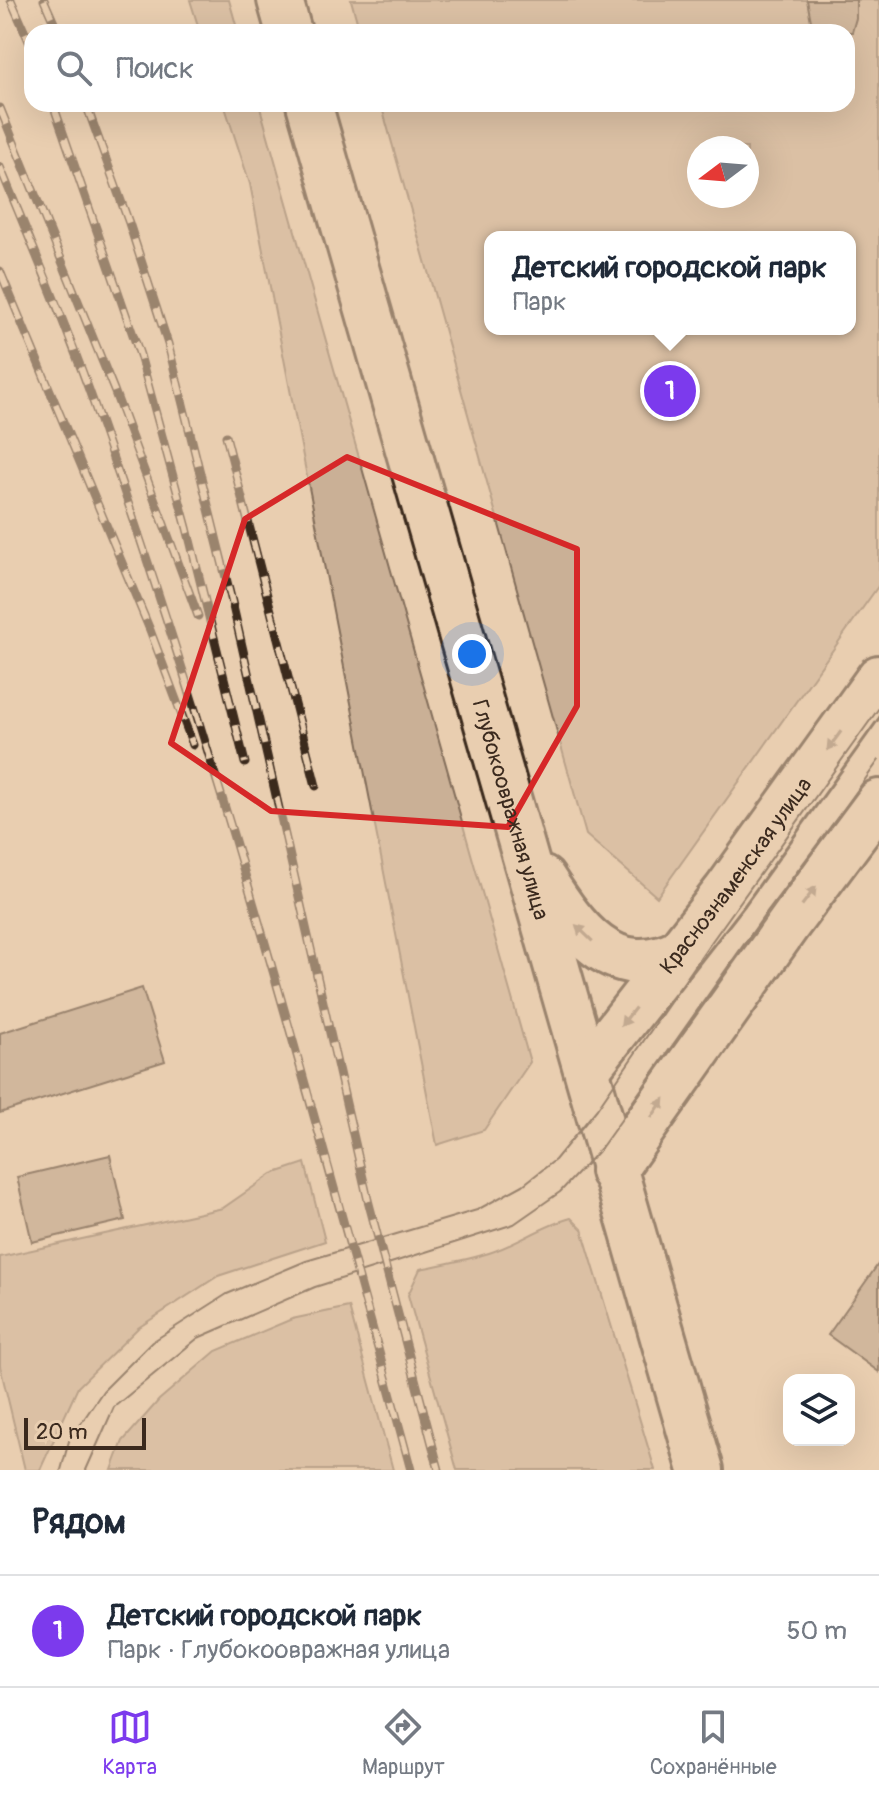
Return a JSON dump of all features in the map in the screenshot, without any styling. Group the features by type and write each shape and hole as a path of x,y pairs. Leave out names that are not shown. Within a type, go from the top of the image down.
{"main road":[{"path":"280,0 287,24"},
{"name":"Глубокоовражная улица","path":"311,112 701,1470"},
{"name":"Краснознаменская улица","path":"587,1069 726,891 879,678"},
{"path":"613,1171 787,925 879,802"},
{"path":"520,843 564,912 599,947 621,959 640,963 660,961 678,952"}],"highlighted area":[{"path":"347,457 577,549 577,706 508,827 271,811 171,743 245,519"}],"shaded area":[{"path":"190,0 229,0 236,24 198,24"},
{"path":"351,0 879,0 879,585 657,897 586,835 383,112 855,112 855,24 358,24"},
{"path":"227,112 261,112 530,1062 484,1130 437,1145 250,184"},
{"path":"305,1163 325,1241 218,1276 138,1328 78,1387 40,1470 25,1470 0,1366 0,1257 223,1208 272,1174"},
{"path":"571,1218 582,1229 655,1470 457,1470 408,1295 420,1269 489,1253"},
{"path":"349,1307 393,1470 112,1470 123,1441 159,1400 216,1351 292,1319"}],"building":[{"path":"807,0 856,0 854,24 812,24"},
{"path":"142,988 165,1061 0,1113 0,1033"},
{"path":"110,1155 125,1220 32,1242 17,1177"},
{"path":"879,1263 879,1372 828,1335"}],"tram line":[{"path":"61,1470 69,1441 103,1391 152,1342 227,1294 306,1261 477,1210 523,1185 555,1160 597,1109 710,944 879,708"},
{"path":"86,1470 114,1407 198,1338 315,1287 514,1224 560,1192 601,1148 879,760"}],"railway":[{"path":"11,0 24,30"},
{"path":"44,0 54,24"},
{"path":"0,108 114,390 198,616"},
{"path":"56,112 140,355 245,763"},
{"path":"89,112 168,344 232,602 368,1200 439,1470"},
{"path":"0,167 83,374 182,667 301,1067 411,1470"},
{"path":"0,271 150,630 193,745"},
{"path":"226,436 316,786"}],"place":[{"name":"Детский городской парк","path":"670,391"}]}
